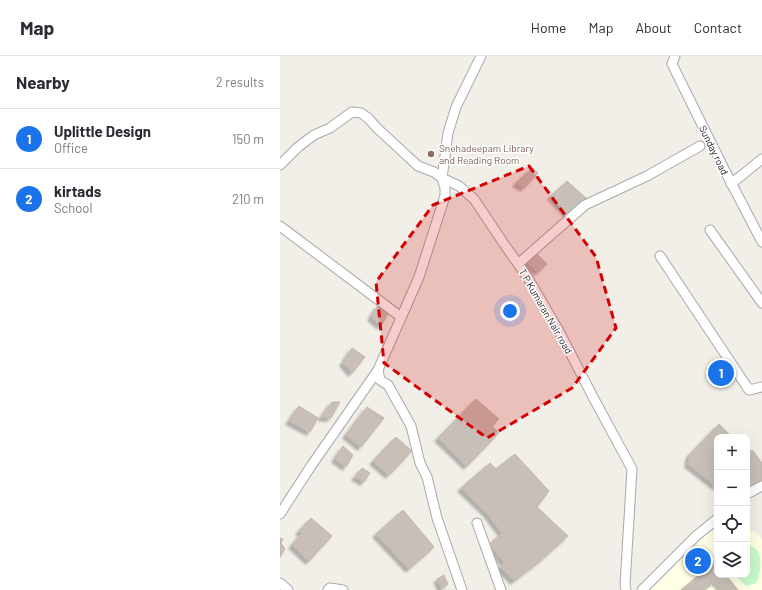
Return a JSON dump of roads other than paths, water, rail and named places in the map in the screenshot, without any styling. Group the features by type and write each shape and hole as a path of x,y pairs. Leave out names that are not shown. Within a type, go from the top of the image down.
{"street":[{"path":"280,514 311,466 378,370 419,277 445,196 445,188 442,178 448,134 456,107 481,56"},
{"name":"Sunday road","path":"675,56 672,64 731,184 762,242"},
{"name":"T P Kumaran Nair road","path":"280,165 298,147 314,135 330,128 352,112 361,113 418,166 434,172 442,178 459,186 474,199 528,278 559,331 632,469 625,585 626,590"},
{"path":"518,264 585,205 647,176 700,146"},
{"path":"731,184 762,159"},
{"path":"280,226 401,317"},
{"path":"710,230 762,303"},
{"path":"660,256 750,390 762,387"},
{"path":"378,370 380,380 388,385 411,426 420,463 427,477 436,518 462,590"},
{"path":"750,492 762,486"},
{"path":"642,590 696,536 714,521"},
{"path":"477,522 502,590"},
{"path":"280,583 288,590"},
{"path":"328,590 330,588 343,590"}],"place":[{"name":"Snehadeepam Library and Reading Room","path":"431,154"},
{"name":"Uplittle Design","path":"721,373"},
{"name":"kirtads","path":"698,561"}]}
